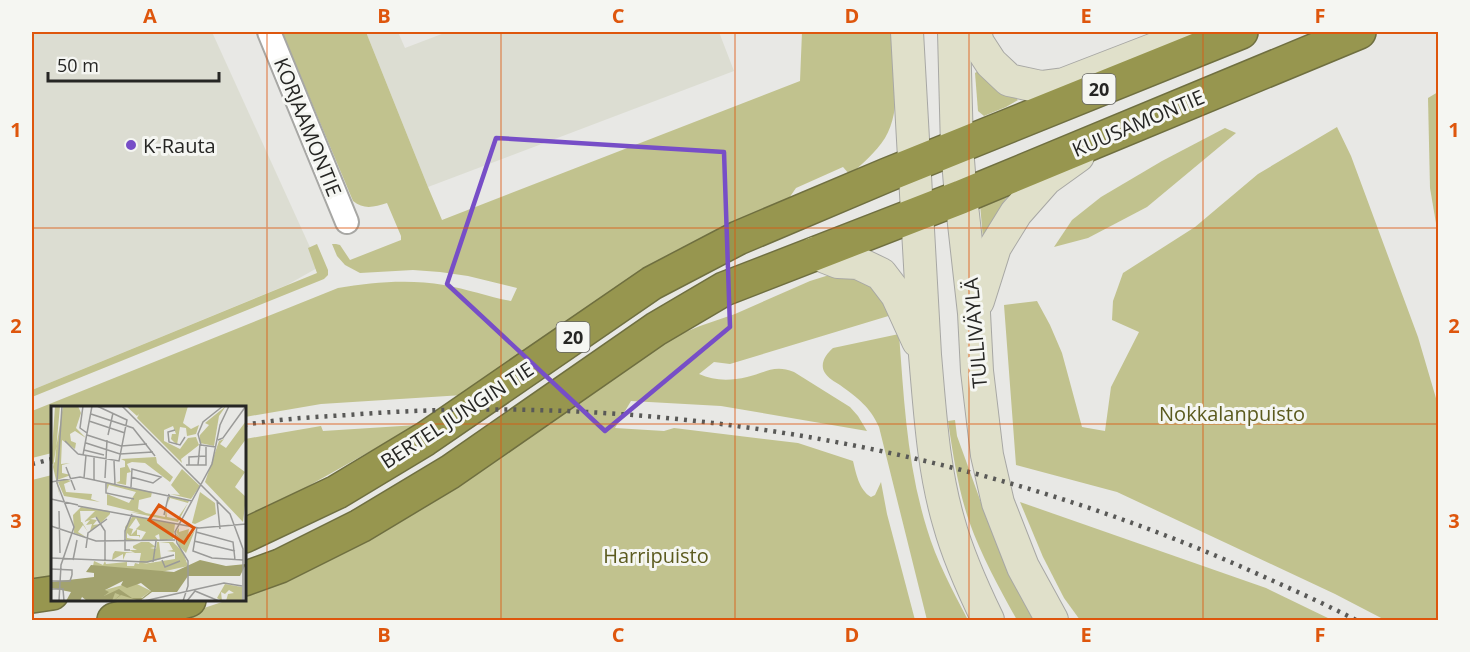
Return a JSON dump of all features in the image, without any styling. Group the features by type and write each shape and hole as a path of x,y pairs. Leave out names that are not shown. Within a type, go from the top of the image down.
{"highway":[{"name":"20","path":"957,148 1241,32"},
{"name":"KUUSAMONTIE","path":"917,213 961,197 1359,32"},
{"name":"BERTEL JUNGIN TIE","path":"246,535 337,492 425,439 652,283 738,238 886,175 957,148"},
{"name":"BERTEL JUNGIN TIE","path":"246,578 280,566 360,526 450,472 657,329 724,289 917,213"},
{"path":"32,596 51,592"},
{"path":"114,621 185,601"}],"main road":[{"path":"908,32 925,356 938,474 948,523 968,578 988,621"},
{"name":"TULLIVÄYLÄ","path":"954,32 957,148 987,455 998,503 1023,567 1052,621"},
{"path":"975,32 978,43 991,63 1009,80 1041,87 1064,84 1188,36 1208,32"},
{"path":"974,313 995,247 1016,213 1046,179 1105,137"},
{"path":"815,253 838,262 858,263 881,274 897,295 925,356"}],"street":[{"name":"KORJAAMONTIE","path":"269,32 347,222"}],"highlighted area":[{"path":"496,138 724,152 730,327 605,431 447,284"}],"shaded area":[{"name":"K-Rauta","path":"32,32 212,32 319,267 287,285 32,390"},
{"path":"366,32 398,32 405,48 447,32 719,32 734,71 428,187"}],"green space":[{"path":"282,32 366,32 442,220 800,81 802,32 892,32 896,100 891,126 873,153 850,175 843,167 796,188 787,201 463,395 321,404 246,417 246,406 51,406 51,453 32,458 32,411 338,288 378,283 418,282 453,287 511,301 517,288 468,276 413,270 360,273 345,265 337,256 332,244 340,245 350,260 401,240 387,203 365,207 353,201"},
{"path":"980,70 1018,100 984,116 978,111 975,73"},
{"path":"1438,92 1438,235 1430,188 1428,98"},
{"name":"Nokkalanpuisto","path":"1337,127 1351,156 1418,337 1438,405 1438,620 1385,620 1335,594 1117,492 1016,465 1004,305 1037,301 1062,353 1082,427 1105,431 1111,387 1139,332 1112,320 1113,301 1123,273 1195,227 1258,174"},
{"path":"1225,128 1236,133 1147,207 1088,238 1054,247 1072,220 1101,197"},
{"path":"1010,192 990,224 983,239 980,204"},
{"path":"317,244 328,270 328,275 324,279 32,397 32,390 317,273 308,248"},
{"name":"Harripuisto","path":"844,274 871,281 895,314 730,364 714,362 699,374 728,380 775,369 794,372 850,407 867,431 721,406 631,401 615,428 664,431 674,428 798,443 853,461 861,486 871,497 875,495 881,482 887,514 915,620 168,620 225,601 246,601 246,593 666,340 826,276"},
{"path":"899,334 907,432 920,505 935,552 968,620 927,620 879,427 863,403 826,375 823,370 824,359 833,348"},
{"path":"955,420 957,436 983,508 1010,575 1034,620 1017,620 974,534 956,471 948,421"},
{"path":"417,425 278,503 246,516 246,439 321,426 323,431"},
{"path":"51,475 51,577 32,581 32,480"},
{"path":"1020,502 1266,588 1332,620 1080,620 1064,598 1043,557"}],"railway":[{"path":"246,425 309,417 462,410 576,411 690,420 804,436 917,459 1028,488 1136,524 1242,567 1356,620"},
{"path":"32,464 51,459"}],"place":[{"name":"K-Rauta","path":"131,145"}]}
